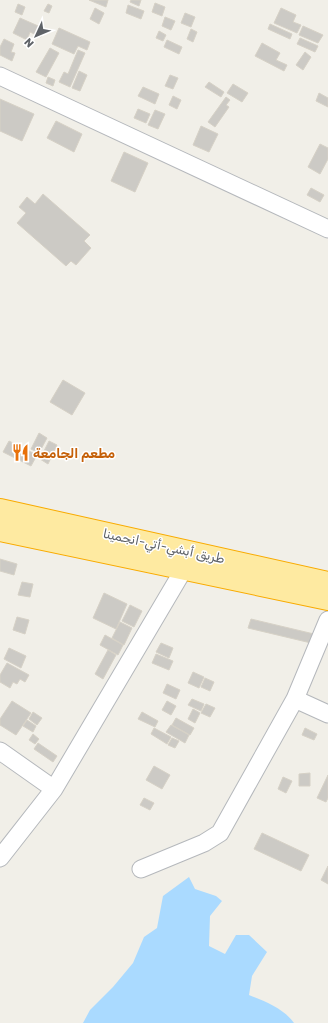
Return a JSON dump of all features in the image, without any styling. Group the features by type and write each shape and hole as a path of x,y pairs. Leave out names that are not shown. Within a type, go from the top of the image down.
{"highway":[{"name":"طريق أبشي-أتي-انجمينا","path":"0,510 187,561 231,560 328,583"},
{"path":"0,530 187,561 328,599"}],"street":[{"path":"0,76 328,229"},
{"path":"0,858 54,790 187,561"},
{"path":"141,869 204,843 220,833 295,698 328,620"},
{"path":"295,698 328,714"},
{"path":"0,751 54,790"}],"water":[{"path":"189,877 195,889 216,896 222,901 210,916 209,946 225,954 236,935 249,935 267,952 252,976 249,995 279,1009 294,1023 83,1023 90,1010 113,987 133,963 144,937 157,928 163,896"}],"building":[{"path":"89,0 108,0 106,7"},
{"path":"131,0 141,0 139,6 130,2"},
{"path":"155,3 165,7 162,16 152,12"},
{"path":"18,4 25,7 22,15 15,12"},
{"path":"48,4 52,6 49,13 44,11"},
{"path":"128,5 144,11 141,19 126,13"},
{"path":"95,8 104,13 99,24 90,19"},
{"path":"281,8 296,15 293,22 301,25 297,33 274,23"},
{"path":"185,13 195,17 191,27 181,23"},
{"path":"165,17 175,21 171,30 162,26"},
{"path":"20,18 45,29 41,37 30,32 27,40 13,33"},
{"path":"270,24 292,34 290,39 268,29"},
{"path":"303,26 323,35 318,43 299,35"},
{"path":"59,28 90,42 87,50 78,46 74,54 52,44"},
{"path":"191,29 197,32 193,42 187,39"},
{"path":"159,31 166,35 163,41 156,38"},
{"path":"300,38 318,46 315,52 297,44"},
{"path":"4,39 14,44 11,52 15,53 12,61 0,55 0,47"},
{"path":"167,40 182,47 179,54 164,47"},
{"path":"262,43 280,53 276,60 287,65 284,71 255,56"},
{"path":"50,48 59,53 46,77 36,72"},
{"path":"78,50 85,53 70,87 59,82 64,72 68,74"},
{"path":"305,52 311,57 303,70 296,65"},
{"path":"79,71 87,75 80,91 72,88"},
{"path":"170,75 178,78 173,89 165,86"},
{"path":"48,77 55,80 53,86 46,83"},
{"path":"209,82 224,92 221,97 205,87"},
{"path":"233,84 248,93 242,102 227,93"},
{"path":"143,87 159,94 155,104 138,96"},
{"path":"319,93 328,98 328,107 316,101"},
{"path":"173,96 181,100 177,109 169,105"},
{"path":"226,97 230,100 226,105 229,107 215,127 208,122"},
{"path":"0,99 34,114 22,141 0,131"},
{"path":"138,109 150,114 146,123 134,118"},
{"path":"155,110 165,114 158,129 148,125"},
{"path":"56,121 82,134 74,152 47,138"},
{"path":"201,126 218,134 209,152 193,145"},
{"path":"320,144 328,148 328,159 320,174 308,167"},
{"path":"124,152 148,163 135,192 111,181"},
{"path":"311,188 324,195 320,202 307,195"},
{"path":"43,194 90,235 84,241 91,248 76,265 71,261 66,266 17,223 26,213 19,207 27,197 35,204"},
{"path":"63,380 85,393 72,415 50,402"},
{"path":"39,433 47,438 39,453 31,449"},
{"name":"مطعم الجامعة","path":"9,441 37,455 31,466 3,452"},
{"path":"49,441 57,445 48,464 40,459"},
{"path":"0,559 17,564 14,575 0,571"},
{"path":"22,582 33,584 30,597 18,595"},
{"path":"104,593 127,604 116,629 93,618"},
{"path":"130,605 142,611 134,627 122,621"},
{"path":"17,617 29,620 25,634 13,630"},
{"path":"251,619 314,634 311,643 248,628"},
{"path":"120,622 132,628 124,645 112,638"},
{"path":"105,635 123,645 118,655 100,645"},
{"path":"161,643 173,648 169,658 156,652"},
{"path":"9,648 26,656 21,668 4,659"},
{"path":"108,650 116,655 103,679 95,674"},
{"path":"156,654 173,661 169,670 152,663"},
{"path":"7,663 29,675 25,682 20,679 17,684 13,682 10,688 0,682 0,675"},
{"path":"193,672 204,677 199,688 188,683"},
{"path":"205,678 214,682 210,691 201,687"},
{"path":"167,684 180,690 176,699 163,693"},
{"path":"192,699 204,704 201,711 188,705"},
{"path":"12,701 31,713 16,735 0,725 0,719"},
{"path":"167,701 176,706 171,715 162,710"},
{"path":"206,704 215,708 210,717 201,713"},
{"path":"193,709 200,713 195,723 188,719"},
{"path":"33,712 42,718 37,725 29,719"},
{"path":"142,712 158,721 155,727 138,719"},
{"path":"176,718 194,728 190,735 172,725"},
{"path":"27,720 36,726 33,732 23,726"},
{"path":"171,725 189,735 185,743 166,732"},
{"path":"154,728 171,737 167,744 151,734"},
{"path":"305,728 317,734 314,740 302,735"},
{"path":"33,734 39,739 35,744 29,740"},
{"path":"172,738 179,741 175,748 168,745"},
{"path":"38,743 57,756 53,762 34,749"},
{"path":"154,766 170,775 162,789 146,780"},
{"path":"310,773 310,786 299,786 299,774"},
{"path":"328,775 328,798 326,802 317,798"},
{"path":"283,777 292,781 286,793 278,789"},
{"path":"144,798 154,803 150,810 140,805"},
{"path":"262,833 309,855 301,871 254,849"},
{"path":"328,866 328,884 321,880"}],"place":[{"name":"مطعم الجامعة","path":"20,453"}]}
